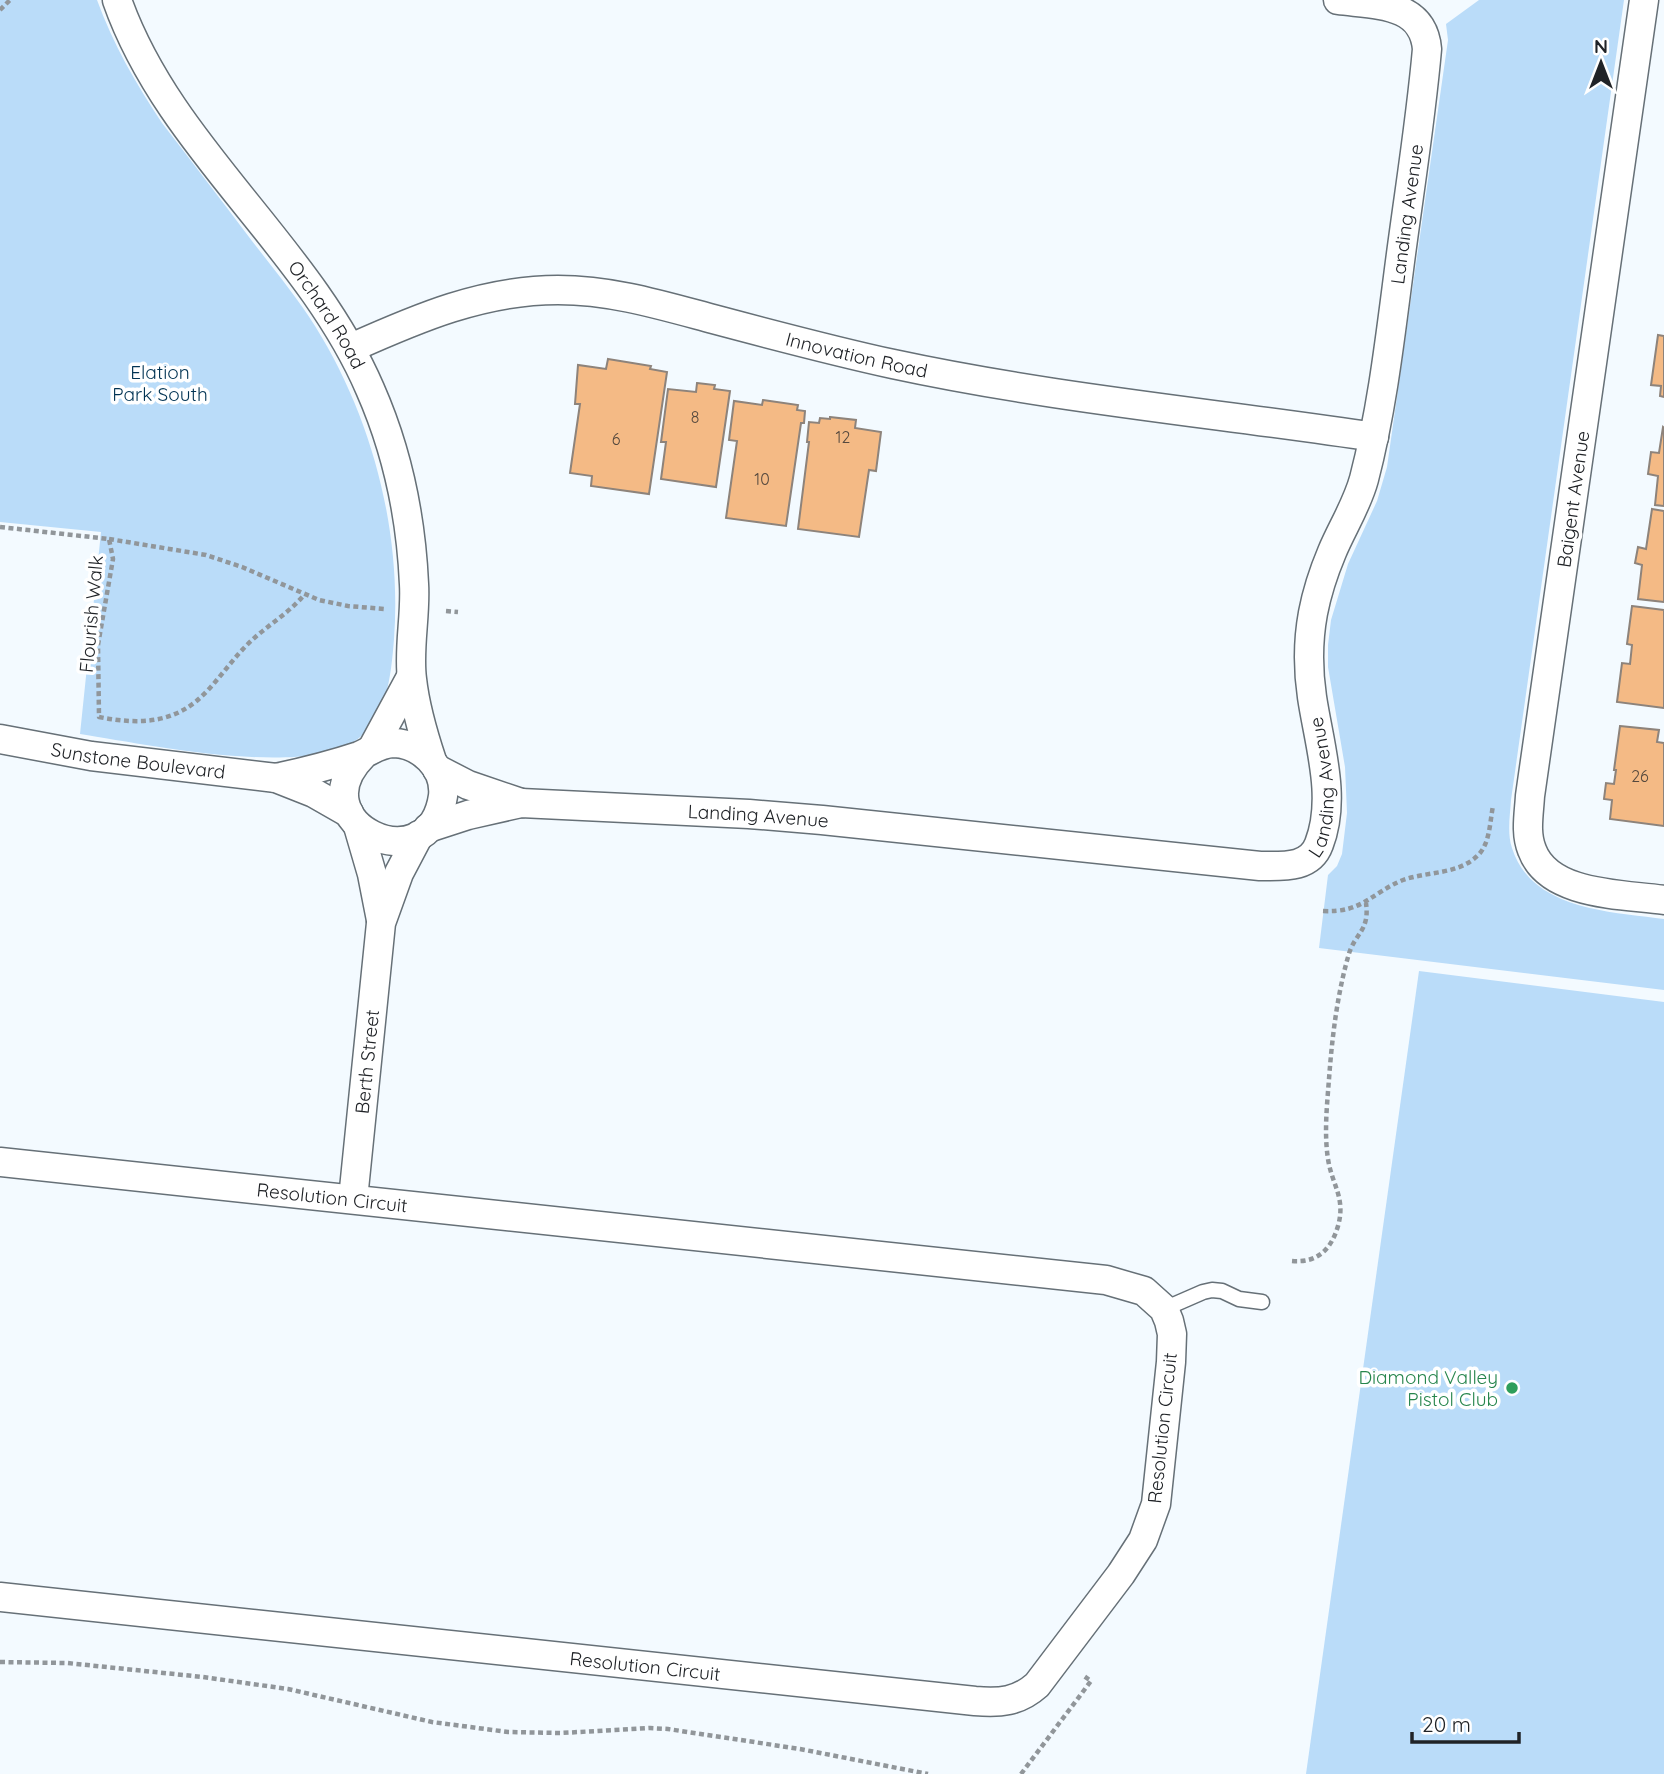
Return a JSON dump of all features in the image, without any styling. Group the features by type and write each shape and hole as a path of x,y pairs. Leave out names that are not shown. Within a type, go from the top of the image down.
{"street":[{"name":"Orchard Road","path":"117,0 155,81 329,311 351,348 384,424 396,463 411,544 415,610 411,677 420,723 435,765"},
{"name":"Landing Avenue","path":"424,832 468,815 521,803 773,816 1260,866 1295,865 1308,859 1318,848 1327,811 1326,787 1311,695 1310,642 1313,613 1331,553 1363,483 1374,437 1427,49 1422,30 1414,18 1402,10 1338,0"},
{"name":"Baigent Avenue","path":"1644,0 1532,782 1528,831 1532,850 1540,865 1554,877 1575,887 1664,900"},
{"name":"Innovation Road","path":"351,348 421,317 465,302 510,293 596,291 639,299 893,364 1003,385 1374,437"},
{"name":"Orchard Road","path":"367,752 411,677"},
{"name":"Sunstone Boulevard","path":"0,739 104,758 276,778 314,793 353,819"},
{"path":"382,745 404,745 415,748 435,765 443,791 442,805 437,817 424,832 394,842 381,840 368,835 353,819 345,800 345,787 348,774 367,752 382,745"},
{"name":"Sunstone Boulevard","path":"276,778 323,767 367,752"},
{"name":"Landing Avenue","path":"435,765 468,785 521,803"},
{"name":"Berth Street","path":"353,819 372,874 382,923"},
{"name":"Berth Street","path":"353,1199 382,923 399,873 424,832"},
{"name":"Resolution Circuit","path":"0,1162 1106,1280 1144,1291 1164,1309 1172,1334 1158,1486 1151,1521 1143,1540 1121,1574 1029,1692 1008,1701 994,1703 0,1597"}],"lane":[{"path":"1164,1309 1212,1290 1222,1291 1239,1299 1262,1302"}],"path":[{"path":"0,10 10,0"},
{"name":"Flourish Walk","path":"0,527 109,538 113,559 98,645 99,717 122,722 149,722 189,706 205,693 251,641 304,595"},
{"path":"109,538 206,555 242,567 304,595 348,606 457,612"},
{"path":"1324,912 1348,910 1366,903 1401,881 1456,868 1474,859 1482,852 1486,841 1493,806"},
{"path":"1292,1261 1311,1261 1319,1256 1329,1247 1339,1223 1340,1196 1331,1173 1327,1149 1329,1079 1347,959 1353,943 1364,929 1367,920 1366,903"},
{"path":"1021,1774 1091,1681 1058,1657"},
{"path":"0,1662 48,1662 228,1680 326,1696 432,1722 508,1732 536,1734 668,1729 800,1749 928,1774"}],"green space":[{"name":"Elation Park South","path":"0,0 97,0 110,32 143,94 315,326 353,398 379,476 388,516 395,598 393,653 385,697 373,723 352,743 327,752 295,757 258,757 180,750 80,734 101,532 0,522"},
{"path":"1479,0 1624,0 1511,800 1509,830 1512,848 1522,869 1536,884 1555,896 1598,910 1664,919 1664,990 1319,948 1328,875 1337,866 1342,854 1347,813 1345,767 1328,667 1331,620 1348,564 1377,501 1387,467 1448,40 1446,24"},
{"name":"Diamond Valley Pistol Club","path":"1419,971 1664,1002 1664,1774 1306,1774"}],"building":[{"path":"1658,335 1664,336 1664,397 1660,396 1661,386 1651,385"},
{"path":"608,359 651,366 650,369 667,372 649,494 591,486 592,476 570,473 580,404 575,404 578,365 606,369"},
{"path":"697,383 715,385 714,389 730,391 716,487 661,479 666,442 661,442 668,389 696,392"},
{"path":"763,400 798,405 797,410 805,411 786,526 726,518 737,441 729,440 734,401 762,405"},
{"path":"820,418 856,420 855,428 881,432 876,471 869,470 859,537 798,529 809,422 819,423"},
{"path":"1663,427 1664,506 1655,505 1658,476 1648,474 1651,452 1659,453"},
{"path":"1652,509 1664,511 1664,602 1638,599 1642,565 1635,563 1638,547 1646,549"},
{"path":"1632,606 1664,610 1664,708 1617,702 1622,663 1630,664 1632,645 1627,644"},
{"path":"1620,726 1659,730 1657,742 1664,743 1664,826 1610,819 1612,800 1604,799 1606,783 1614,784"}],"place":[{"name":"Diamond Valley Pistol Club","path":"1512,1388"}]}
